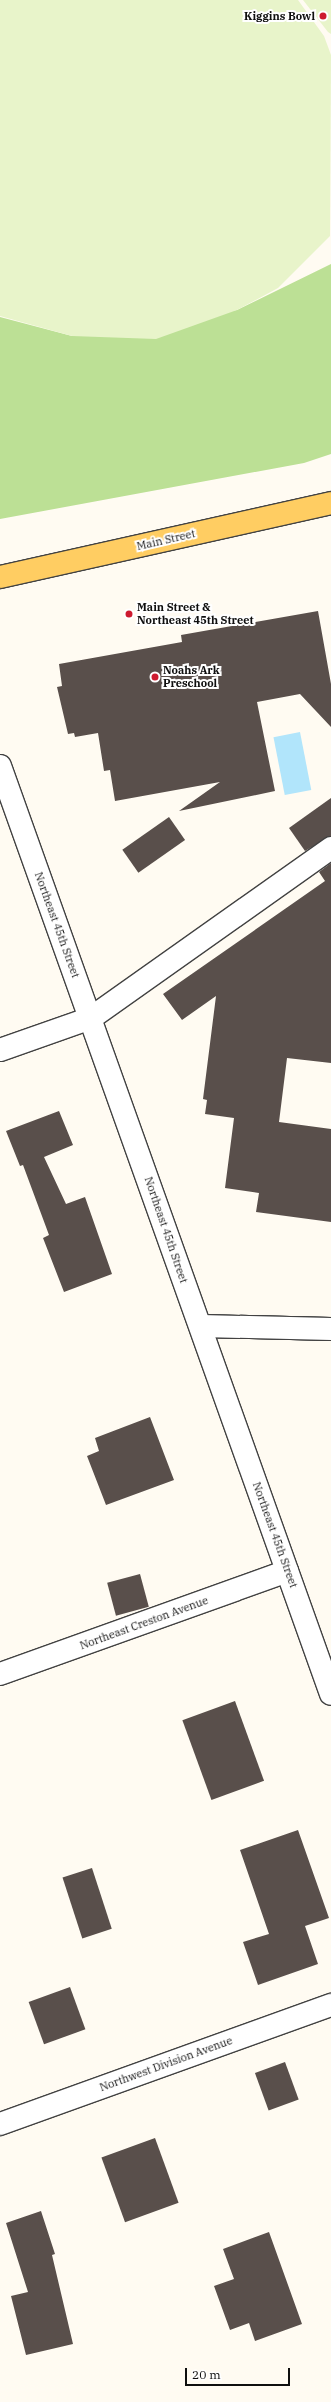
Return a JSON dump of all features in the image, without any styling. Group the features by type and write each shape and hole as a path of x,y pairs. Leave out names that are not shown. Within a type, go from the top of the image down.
{"main road":[{"name":"Main Street","path":"0,577 331,503"}],"street":[{"name":"Northeast 45th Street","path":"0,766 331,1694"},
{"path":"0,1050 91,1018 331,848"},
{"path":"201,1326 331,1329"},
{"name":"Northeast Creston Avenue","path":"0,1674 287,1571"},
{"name":"Northwest Division Avenue","path":"0,2124 331,2005"}],"green space":[{"path":"0,0 298,0 324,36 331,55 330,236 278,288 237,310 156,339 72,336 0,316"},
{"name":"Kiggins Bowl","path":"303,0 331,0 331,34 328,32"},
{"path":"331,264 331,454 304,463 0,519 0,317 72,336 237,310"}],"water":[{"path":"300,732 311,790 285,795 273,737"}],"building":[{"path":"318,611 331,684 331,727 300,694 257,702 275,791 179,811 220,782 115,801 110,770 104,771 98,733 75,737 74,733 68,734 57,687 62,686 59,664 182,642 181,635"},
{"path":"331,798 331,836 305,851 289,828"},
{"path":"169,817 185,840 138,873 122,850"},
{"path":"331,863 331,1063 287,1058 279,1122 331,1129 331,1222 256,1212 259,1193 225,1188 234,1118 205,1114 207,1100 203,1099 216,996 182,1020 163,994 325,881 319,872"},
{"path":"59,1111 73,1145 44,1157 66,1204 85,1197 112,1274 64,1292 43,1238 49,1235 23,1165 20,1166 6,1131"},
{"path":"150,1417 174,1480 106,1505 87,1456 99,1451 95,1438"},
{"path":"140,1574 149,1607 116,1616 107,1583"},
{"path":"235,1701 264,1781 211,1800 182,1720"},
{"path":"298,1830 329,1918 305,1926 318,1964 258,1985 243,1942 269,1934 240,1850"},
{"path":"92,1868 112,1929 82,1938 63,1878"},
{"path":"70,1987 85,2029 44,2044 29,2002"},
{"path":"285,2062 299,2100 269,2111 255,2073"},
{"path":"155,2138 179,2203 125,2222 101,2157"},
{"path":"41,2211 55,2254 52,2255 73,2344 26,2355 11,2296 28,2292 6,2223"},
{"path":"269,2232 302,2324 255,2341 249,2323 230,2330 214,2286 234,2279 223,2249"}],"place":[{"name":"Kiggins Bowl","path":"323,16"},
{"name":"Main Street & Northeast 45th Street","path":"129,614"},
{"name":"Noahs Ark Preschool","path":"155,677"}]}
